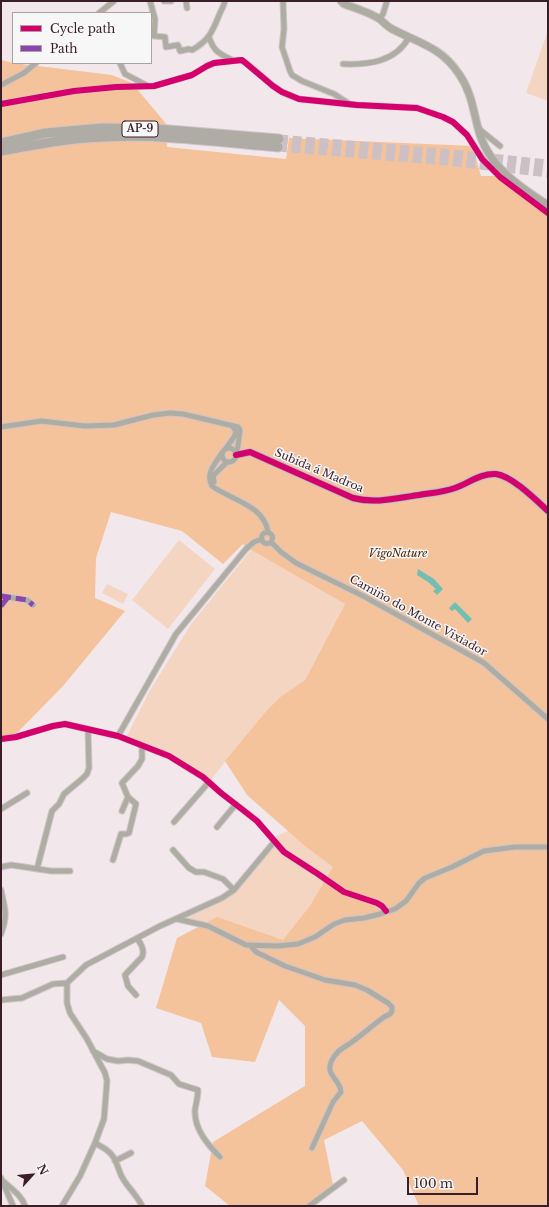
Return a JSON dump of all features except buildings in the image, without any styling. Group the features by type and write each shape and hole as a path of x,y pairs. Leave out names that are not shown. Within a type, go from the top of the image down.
{"highway":[{"name":"AP-9","path":"1,143 46,133 102,128 157,129 279,143 157,136 103,137 48,142 1,151"}],"street":[{"path":"100,12 114,1"},
{"path":"150,1 155,19 154,36 165,37 166,47 178,45 180,51 189,49 192,50 199,47 209,37 225,1"},
{"path":"164,1 171,1"},
{"path":"186,1 187,8"},
{"path":"283,1 284,29 282,47 292,75 334,94 350,104"},
{"path":"341,1 344,4 380,18 390,28 439,52 454,66 471,97 478,128 486,150 499,166 519,186 548,205"},
{"path":"380,18 383,14 387,1"},
{"path":"209,37 215,50 222,56 233,60"},
{"path":"343,64 368,64 387,59 394,54 409,37"},
{"path":"1,104 74,91 160,85 192,75 214,63 239,60 245,62 278,89 299,99 417,108 443,117 453,122 467,135 485,162 499,166"},
{"path":"1,85 24,73 35,64"},
{"path":"120,64 125,74 149,86"},
{"path":"478,128 500,146"},
{"path":"1,427 41,421 85,426 114,425 153,415 170,413 183,414 232,425 238,427 240,430 238,446 234,460 227,462 213,476 216,489"},
{"path":"232,425 236,431 234,437 211,470 210,482 216,489 250,507 258,513 267,526 268,532 272,536 271,542 266,544 262,539"},
{"path":"226,448 231,448 236,454"},
{"name":"Subida á Madroa","path":"236,454 250,452 353,498 364,501 383,500 443,491 456,488 485,474 497,474 510,480 548,511"},
{"path":"221,454 223,460 227,462"},
{"path":"262,539 264,533 268,532"},
{"path":"118,736 176,634 246,549 254,542 262,539"},
{"name":"Camiño do Monte Vixiador","path":"271,542 281,552 296,563 365,597 484,663 548,719"},
{"path":"1,596 27,600 33,605"},
{"path":"1,606 8,597"},
{"path":"1,739 16,737 65,724 118,736 168,756 203,777 236,804 256,821 284,852 344,892 377,903 386,911"},
{"path":"37,869 52,811 59,804 64,794 87,774 90,758 88,729"},
{"path":"112,860 121,834 129,833 136,810 136,804 128,797 122,783 138,766 142,759 142,746"},
{"path":"174,822 209,782"},
{"path":"1,809 27,793"},
{"path":"122,811 128,797"},
{"path":"217,827 236,804"},
{"path":"62,1206 80,1176 95,1143 105,1114 107,1081 105,1073 68,1009 67,983 86,965 137,938 222,898 234,890 274,842"},
{"path":"177,919 208,926 240,942 250,945 278,946 298,944 315,937 334,924 345,920 374,915 395,909 406,901 419,883 425,878 452,867 484,851 515,847 548,847"},
{"path":"173,850 189,868 196,872 204,872 222,879 234,890"},
{"path":"1,867 11,865 51,871 70,871"},
{"path":"1,890 6,912 6,921 1,934"},
{"path":"136,995 128,986 125,975 144,953 143,948 137,938"},
{"path":"250,945 256,952 285,966 325,980 355,985 367,990 392,1007 390,1014 384,1016 352,1042 342,1048 331,1061 330,1069 333,1077 340,1085 341,1092 333,1102 312,1148"},
{"path":"1,975 63,957"},
{"path":"1,1000 22,998 58,982 67,983"},
{"path":"93,1051 107,1059 118,1061 138,1061 171,1075 179,1084 198,1090 195,1110 198,1125 205,1141 220,1157"},
{"path":"95,1143 110,1153 121,1176 128,1187 139,1199 142,1206"},
{"path":"115,1161 131,1153"},
{"path":"2,1180 13,1206"},
{"path":"2,1180 13,1189 25,1206"},
{"path":"310,1206 344,1180"}],"shaded area":[{"path":"548,30 548,101 526,93"},
{"path":"179,540 215,569 168,629 132,600"},
{"path":"251,550 345,604 305,680 280,697 267,710 211,780 201,772 160,749 127,736 149,692 191,624"},
{"path":"418,569 434,579 443,589 437,595 433,591 436,589 417,575"},
{"path":"107,584 128,594 123,604 102,593"},
{"path":"455,602 472,619 468,623 455,609 452,611 449,608"},
{"path":"288,831 333,867 311,906 303,940 247,942 186,918 215,905 244,880 258,862 272,838"}],"green space":[{"name":"VigoNature","path":"1,60 12,64 112,75 132,83 168,126 167,147 286,159 289,138 472,146 481,176 498,176 548,211 548,1206 419,1206 403,1170 362,1121 324,1140 334,1190 315,1206 230,1206 205,1186 213,1142 305,1086 305,1026 279,1000 255,1062 212,1057 201,1023 156,1008 177,938 217,917 283,940 310,906 333,867 305,846 247,795 225,761 267,710 280,697 305,680 345,604 243,544 223,564 182,531 111,512 96,558 95,598 125,611 63,686 16,734 1,736"}],"tunnel":[{"path":"279,139 443,153 548,164"},
{"path":"278,147 446,161 548,173"}],"marked path":[{"path":"1,596 27,600 33,605"},
{"path":"1,606 8,597"}],"cycle path":[{"path":"1,104 74,91 116,87 154,86 192,75 214,63 242,60 273,86 282,92 299,99 357,105 417,108 443,117 453,122 467,135 482,159 500,177 548,213"},
{"path":"236,455 250,452 353,498 361,500 394,499 442,491 455,488 485,475 496,474 509,479 548,511"},
{"path":"1,739 16,737 65,724 118,736 169,756 203,777 257,821 284,852 344,892 377,903 386,911"}]}
